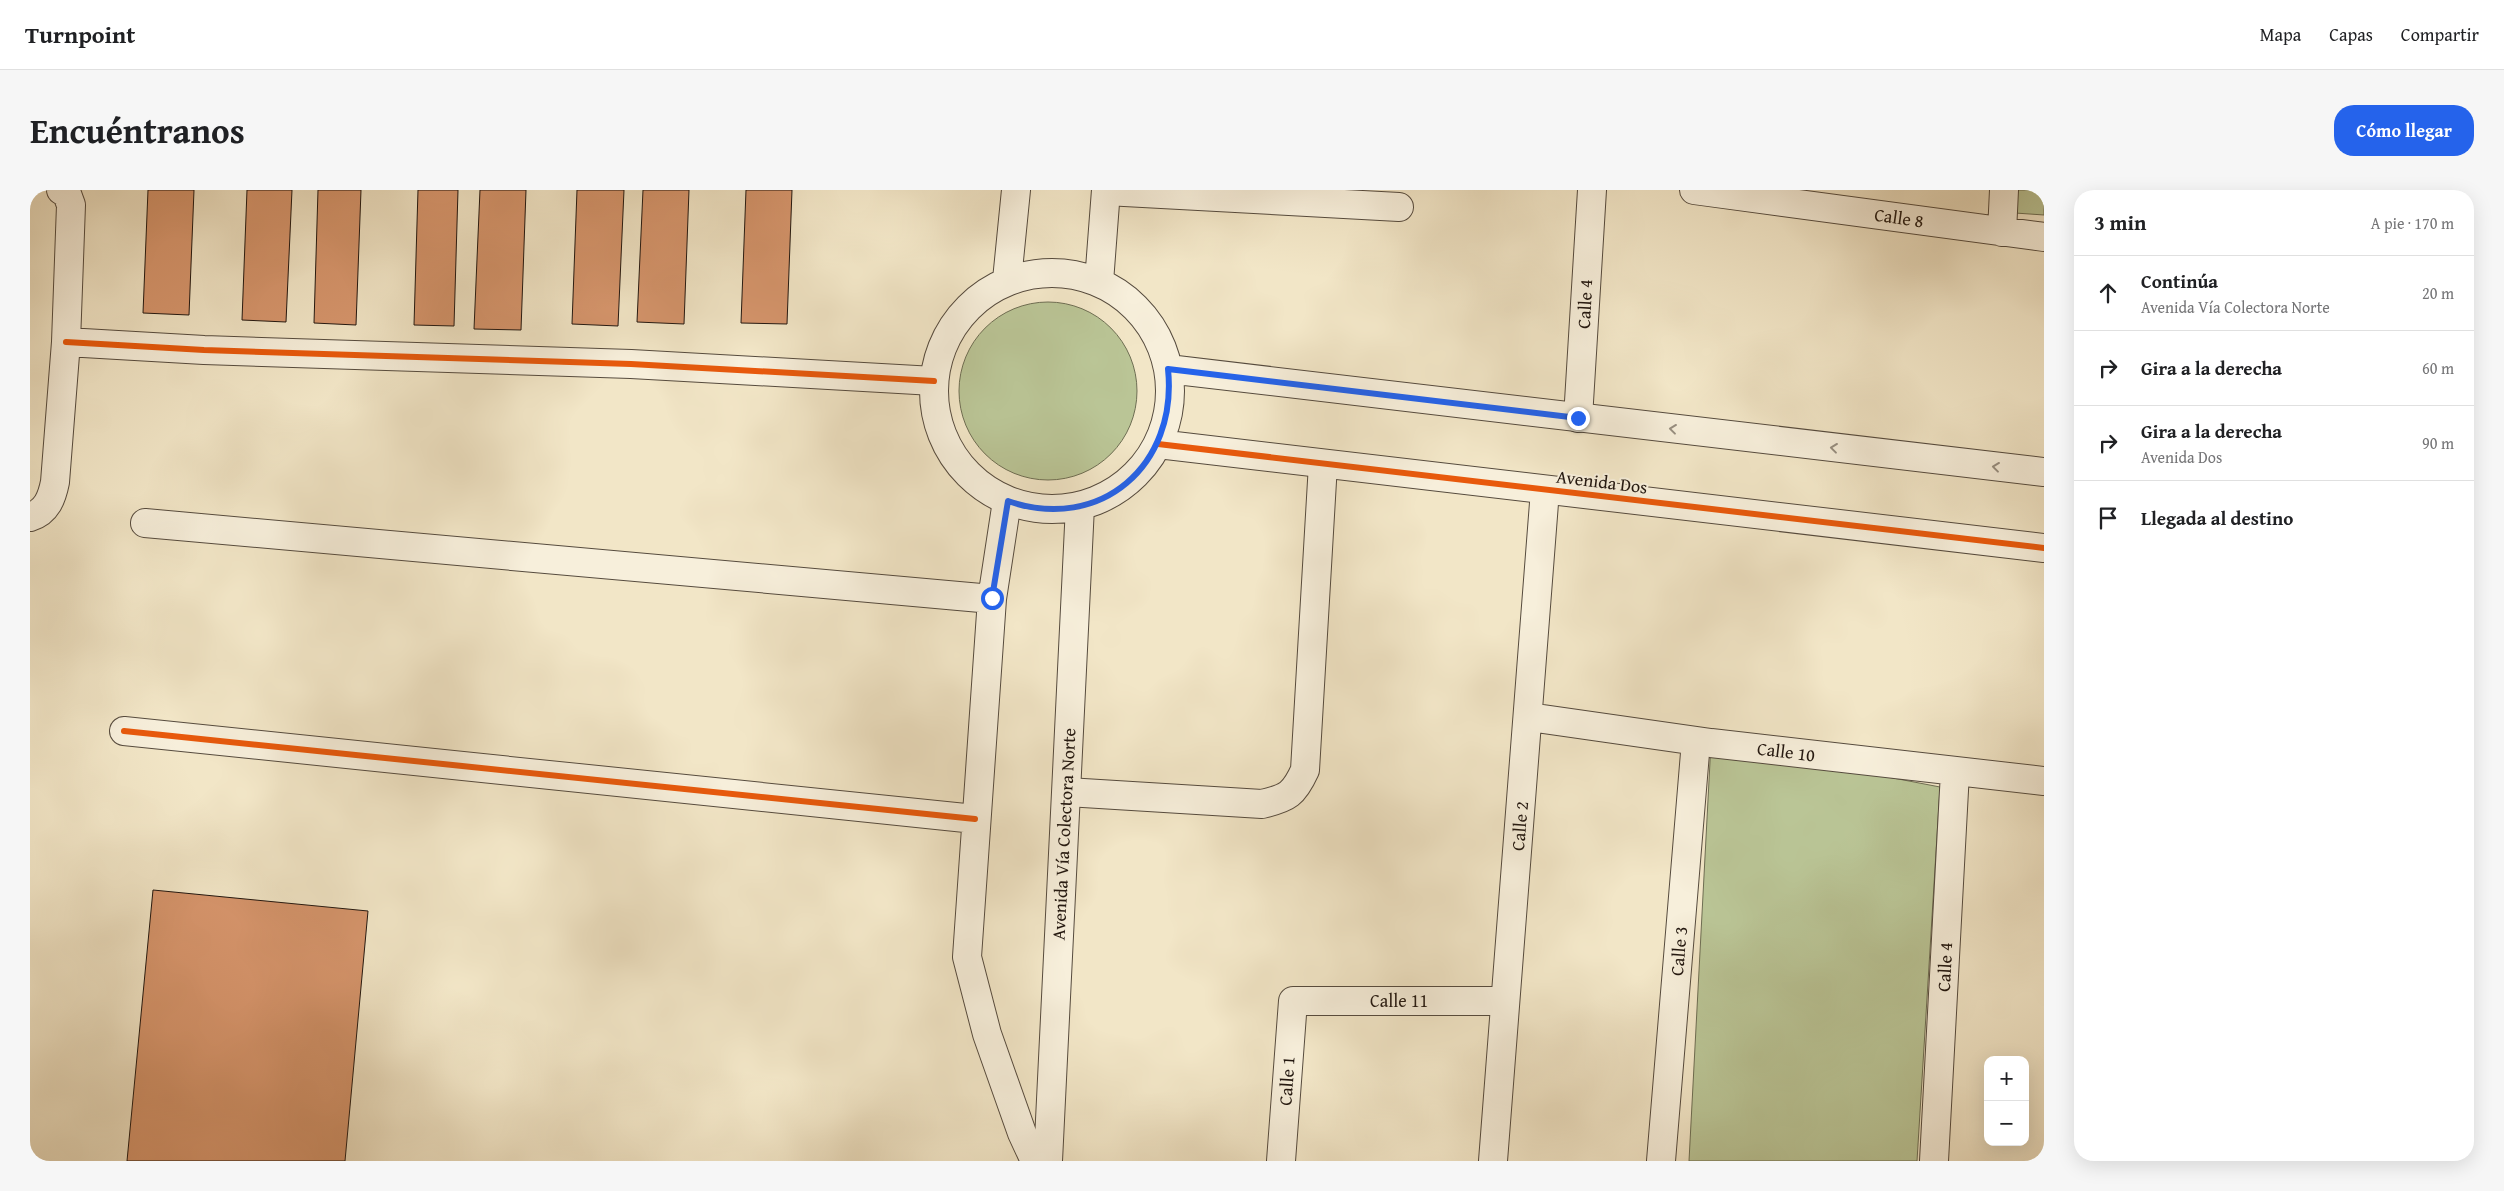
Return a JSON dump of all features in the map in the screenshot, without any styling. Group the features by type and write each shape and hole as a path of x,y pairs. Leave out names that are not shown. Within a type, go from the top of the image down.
{"street":[{"path":"30,517 43,510 52,496 55,482 66,342 71,205 68,194 61,190"},
{"path":"1007,280 1016,190"},
{"path":"1099,282 1106,190 1400,207"},
{"name":"Calle 4","path":"1578,418 1592,190"},
{"name":"Calle 8","path":"1694,190 1794,197 2044,238"},
{"path":"2002,232 2004,190"},
{"path":"1054,272 1077,274 1099,282 1119,293 1141,314 1162,347 1168,369 1169,407 1158,444 1147,461 1118,490 1080,506 1062,510 1043,509 1025,507 1008,501 971,478 953,456 938,423 934,403 934,381 945,339 956,320 971,304 988,290 1007,280 1030,274 1054,272"},
{"path":"66,342 204,350 631,364 934,381"},
{"path":"1168,369 2044,472"},
{"name":"Avenida Dos","path":"1158,444 2044,548"},
{"path":"1067,792 1262,804 1280,800 1296,790 1305,770 1323,464"},
{"name":"Calle 2","path":"1493,1161 1546,490"},
{"path":"1008,501 992,598 975,820 967,957 986,1034 1022,1133 1035,1161"},
{"name":"Avenida Vía Colectora Norte","path":"1048,1161 1080,506"},
{"path":"144,523 992,598"},
{"name":"Calle 10","path":"1529,717 1696,741 2044,781"},
{"path":"124,731 975,820"},
{"name":"Calle 3","path":"1662,1161 1696,741"},
{"name":"Calle 4","path":"1934,1161 1955,772"},
{"name":"Calle 11","path":"1293,1001 1506,1002"},
{"name":"Calle 1","path":"1281,1161 1293,1001"}],"green space":[{"path":"2017,190 2044,190 2044,215 2015,213"},
{"path":"1039,302 1057,302 1074,305 1090,312 1105,322 1117,334 1127,349 1134,365 1137,391 1136,408 1131,425 1117,448 1105,460 1090,470 1074,477 1057,480 1039,480 1022,477 1006,470 991,460 979,448 969,433 962,417 959,400 959,382 962,365 969,349 979,334 991,322 1006,312 1022,305"},
{"path":"1711,743 1940,787 1917,1161 1689,1161"}],"building":[{"path":"148,190 194,190 189,315 143,313"},
{"path":"247,190 292,190 286,322 242,320"},
{"path":"318,190 361,190 356,325 314,323"},
{"path":"418,190 458,190 454,326 414,325"},
{"path":"480,190 526,190 521,330 474,329"},
{"path":"577,190 624,190 618,326 572,324"},
{"path":"643,190 689,190 684,324 637,322"},
{"path":"746,190 792,190 787,324 741,323"},
{"path":"153,890 368,911 345,1161 127,1161"}],"cycle path":[{"path":"66,342 204,350 631,364 934,381"},
{"path":"1158,444 2044,548"},
{"path":"124,731 975,819"}],"route":[{"path":"992,598 1008,501 1025,507 1062,510 1100,499 1118,490 1134,476 1158,444 1165,426 1169,407 1168,369 1578,418"}]}
